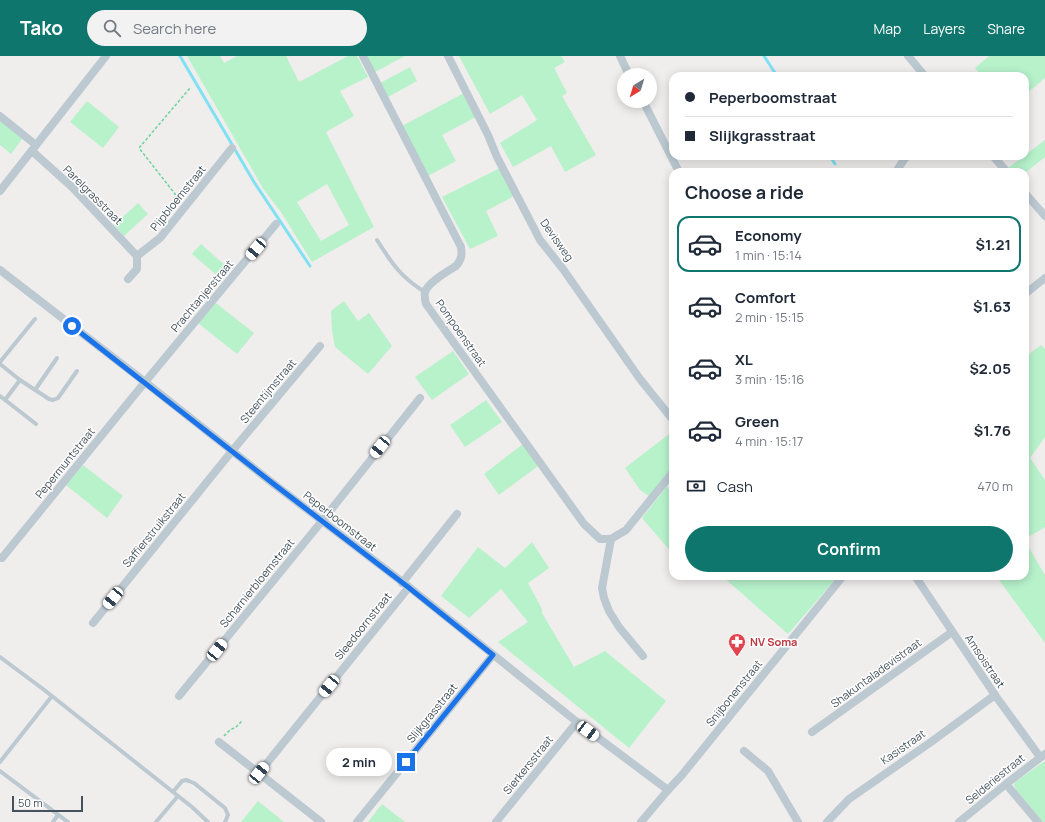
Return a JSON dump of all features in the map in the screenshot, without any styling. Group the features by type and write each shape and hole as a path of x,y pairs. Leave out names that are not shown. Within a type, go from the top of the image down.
{"street":[{"path":"0,191 106,56"},
{"name":"Pompoenstraat","path":"363,56 461,247 462,253 460,262 428,286 425,292 426,304 584,524 600,538 611,540"},
{"name":"Devisweg","path":"448,56 488,135 497,157 540,240 568,275 640,379 669,415"},
{"path":"620,56 626,68"},
{"path":"908,56 922,72"},
{"path":"647,108 669,152"},
{"name":"Parelgrasstraat","path":"0,116 34,148 137,256"},
{"name":"Pijpbloemstraat","path":"137,256 160,238 232,148"},
{"path":"996,160 1004,168"},
{"path":"1029,198 1045,216"},
{"name":"Prachtanjerstraat","path":"145,382 276,224"},
{"path":"128,279 137,269 137,256"},
{"name":"Peperboomstraat","path":"0,270 405,585 577,722 668,790"},
{"path":"1029,291 1045,278"},
{"name":"Steentijmstraat","path":"232,451 320,346"},
{"name":"Pepermuntstraat","path":"2,558 145,382"},
{"name":"Scharnierbloemstraat","path":"179,696 420,398"},
{"name":"Saffierstruikstraat","path":"93,622 232,451"},
{"path":"643,656 619,627 609,611 602,588 611,540 626,530 669,477"},
{"name":"Sleedoornstraat","path":"259,773 405,585 457,514"},
{"name":"Snijbonenstraat","path":"641,822 682,775 840,580"},
{"name":"Amsoistraat","path":"918,580 995,695 1043,756"},
{"name":"Shakuntaladevistraat","path":"812,732 952,632"},
{"name":"Slijkgrasstraat","path":"358,822 493,655"},
{"name":"Kasistraat","path":"827,822 849,799 995,695"},
{"name":"Sierkersstraat","path":"496,822 577,722"},
{"path":"220,742 321,822"},
{"path":"744,751 768,771 798,822"},
{"name":"Selderiestraat","path":"959,822 1043,756"},
{"path":"1006,784 1038,822"}],"lane":[{"path":"377,240 400,273 414,286 425,292"},
{"path":"35,319 0,363 20,380 49,399 53,400 58,398 77,371"},
{"path":"35,390 57,358"},
{"path":"5,400 20,380"},
{"path":"0,396 36,424"},
{"path":"0,657 52,696 192,807 208,822"},
{"path":"0,762 52,696"},
{"path":"0,772 68,822"},
{"path":"172,792 182,780 194,783 225,808 228,815 225,822"},
{"path":"156,822 178,796"},
{"path":"53,822 58,815"}],"path":[{"path":"185,207 139,148 190,88"},
{"path":"220,742 226,733 236,727 242,720"}],"green space":[{"path":"187,56 220,56 224,63 237,56 286,56 299,82 348,56 357,56 368,77 340,91 354,116 326,132 374,227 312,262 281,212 264,190","holes":["327,184 349,225 321,241 297,202"]},
{"path":"367,56 405,56 375,72"},
{"path":"459,56 561,56 565,62 554,68 567,93 562,96 596,155 565,172 551,146 513,167 500,143 537,120 522,95 490,114"},
{"path":"989,56 1045,56 1045,78 1029,92 1029,72 978,72 975,68"},
{"path":"410,67 417,81 388,97 380,83"},
{"path":"464,93 476,117 442,135 456,161 428,176 402,126"},
{"path":"87,101 119,127 103,148 70,122"},
{"path":"0,120 23,138 11,154 0,145"},
{"path":"1045,140 1045,157 1029,170 1029,168 1008,168 1019,160 1029,160 1029,152"},
{"path":"500,168 514,196 486,211 498,236 470,249 442,197"},
{"path":"138,203 148,214 124,236 114,225"},
{"path":"201,244 228,268 220,278 192,254"},
{"path":"344,301 358,321 369,313 392,346 368,374 335,347 331,311"},
{"path":"216,303 254,333 237,354 198,323"},
{"path":"1041,345 1045,349 1045,437 1030,458 1045,480 1045,527 1029,537 1029,354"},
{"path":"453,351 469,374 432,400 415,377"},
{"path":"486,400 502,422 465,447 450,425"},
{"path":"669,434 669,473 650,497 640,490 625,468"},
{"path":"523,444 538,466 499,495 484,474"},
{"path":"83,465 123,496 107,518 66,485"},
{"path":"667,486 669,489 669,549 642,518"},
{"path":"532,542 549,568 528,583 542,609 542,613 574,667 605,651 666,701 629,748 498,642 528,622 501,589 469,618 441,596 478,547 505,568"},
{"path":"1029,548 1045,575 1045,643 999,580 1029,580"},
{"path":"727,580 835,580 788,634"},
{"path":"1045,761 1045,822 1043,822 1017,791 1014,785 1015,782"},
{"path":"258,801 284,822 241,822"},
{"path":"382,804 405,822 368,822"}],"waterway":[{"path":"180,56 254,182 310,266"},
{"path":"764,56 774,72"},
{"path":"832,160 835,164"}],"place":[{"name":"NV Soma","path":"737,657"}],"route":[{"path":"72,326 408,587 493,655 406,762"}]}
